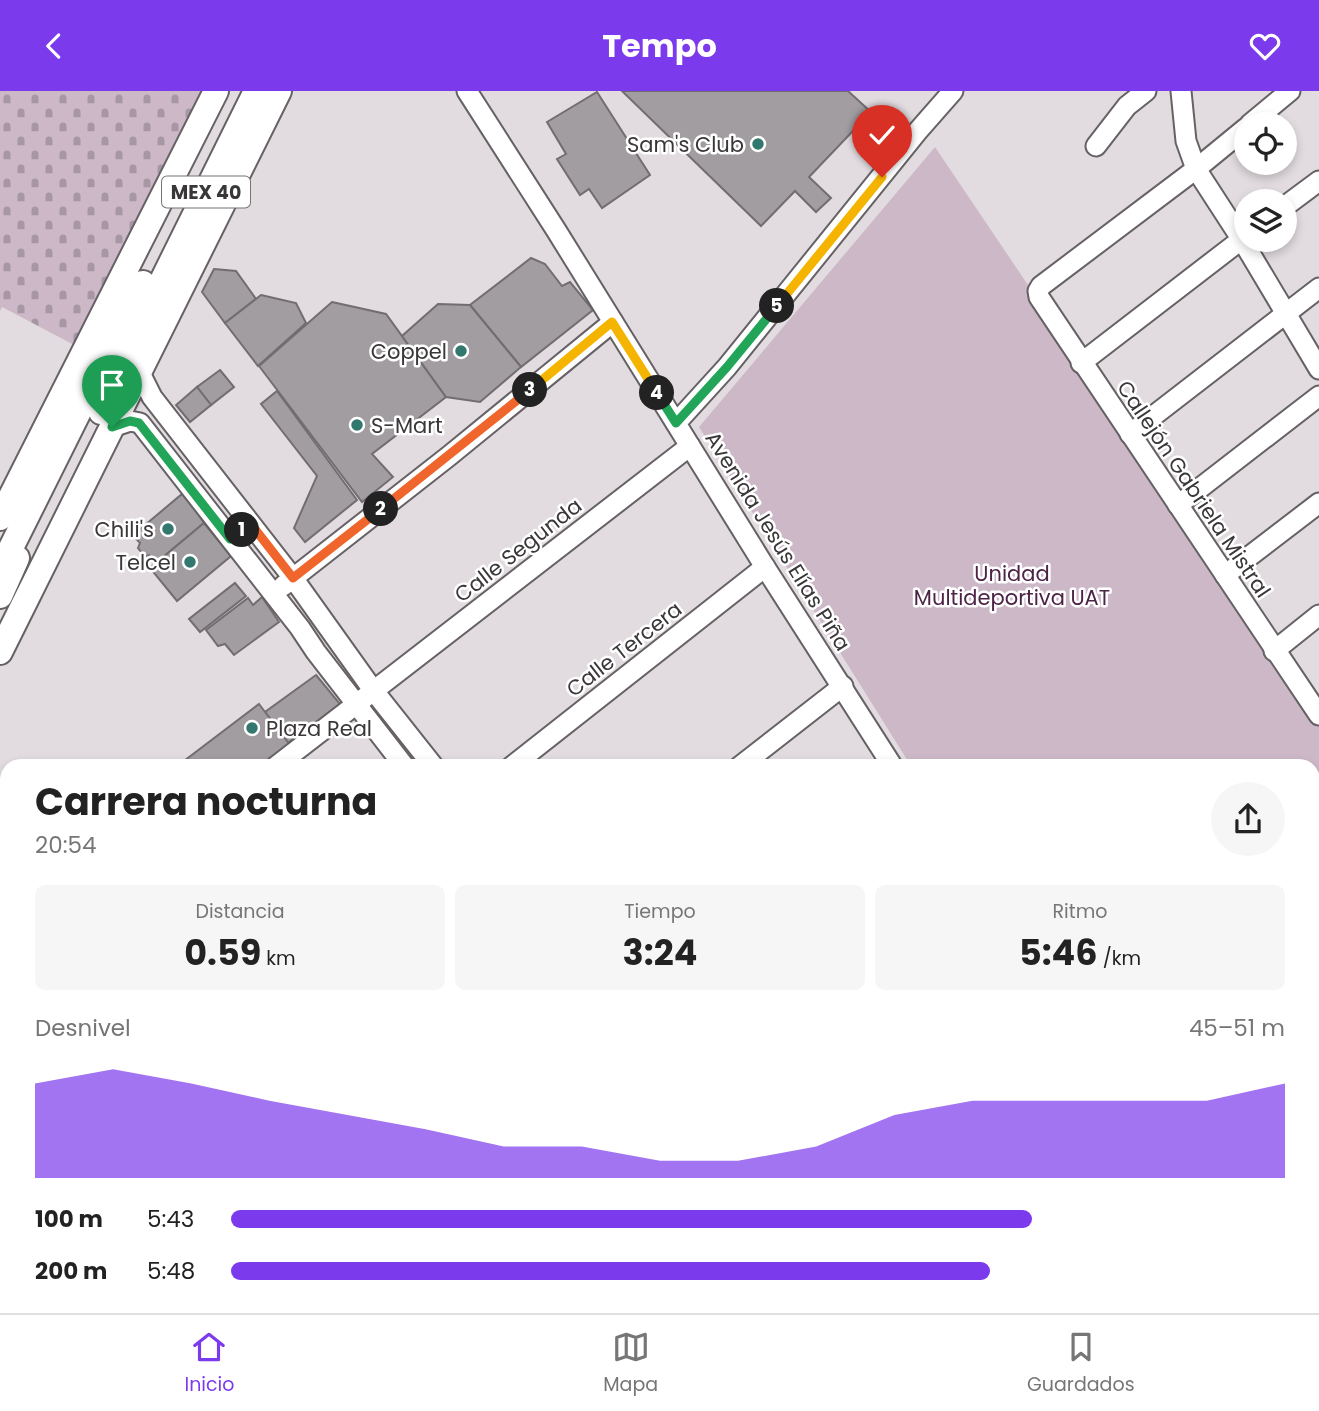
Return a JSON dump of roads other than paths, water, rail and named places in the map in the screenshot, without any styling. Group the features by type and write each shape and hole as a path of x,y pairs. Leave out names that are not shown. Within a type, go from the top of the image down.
{"main road":[{"path":"0,596 15,567 19,549 10,524 216,91"},
{"name":"MEX 40","path":"0,617 91,434 147,292 238,91"},
{"name":"MEX 40","path":"0,570 10,524 147,292 256,91"},
{"path":"0,652 279,91"}],"street":[{"name":"Avenida Jesús Elías Piña","path":"467,91 888,759"},
{"path":"676,423 727,367 953,91"},
{"path":"1096,146 1127,106 1146,91"},
{"path":"1181,91 1186,141 1196,169 1234,224"},
{"path":"1265,112 1290,91"},
{"path":"1196,169 1234,138"},
{"name":"Callejón Gabriela Mistral","path":"1196,169 1041,286 1039,297 1319,715"},
{"path":"1297,197 1319,181"},
{"path":"1082,363 1234,246"},
{"path":"1252,252 1319,369"},
{"path":"1130,434 1319,288"},
{"path":"273,594 449,456 612,322"},
{"path":"139,371 152,397 293,578 373,690 428,759"},
{"path":"1178,505 1319,397"},
{"path":"112,427 130,421 139,423 399,759"},
{"name":"Calle Segunda","path":"285,759 690,446"},
{"path":"1225,575 1319,503"},
{"path":"230,539 251,524"},
{"name":"Calle Tercera","path":"520,759 765,567"},
{"path":"1274,651 1319,615"},
{"path":"749,759 843,686"}],"place":[{"name":"Sam's Club","path":"758,144"},
{"name":"Coppel","path":"461,351"},
{"name":"S-Mart","path":"357,425"},
{"name":"Chili's","path":"168,529"},
{"name":"Telcel","path":"190,562"},
{"name":"Plaza Real","path":"252,728"}],"park label":[{"name":"Unidad Multideportiva UAT","path":"1012,585"}]}
